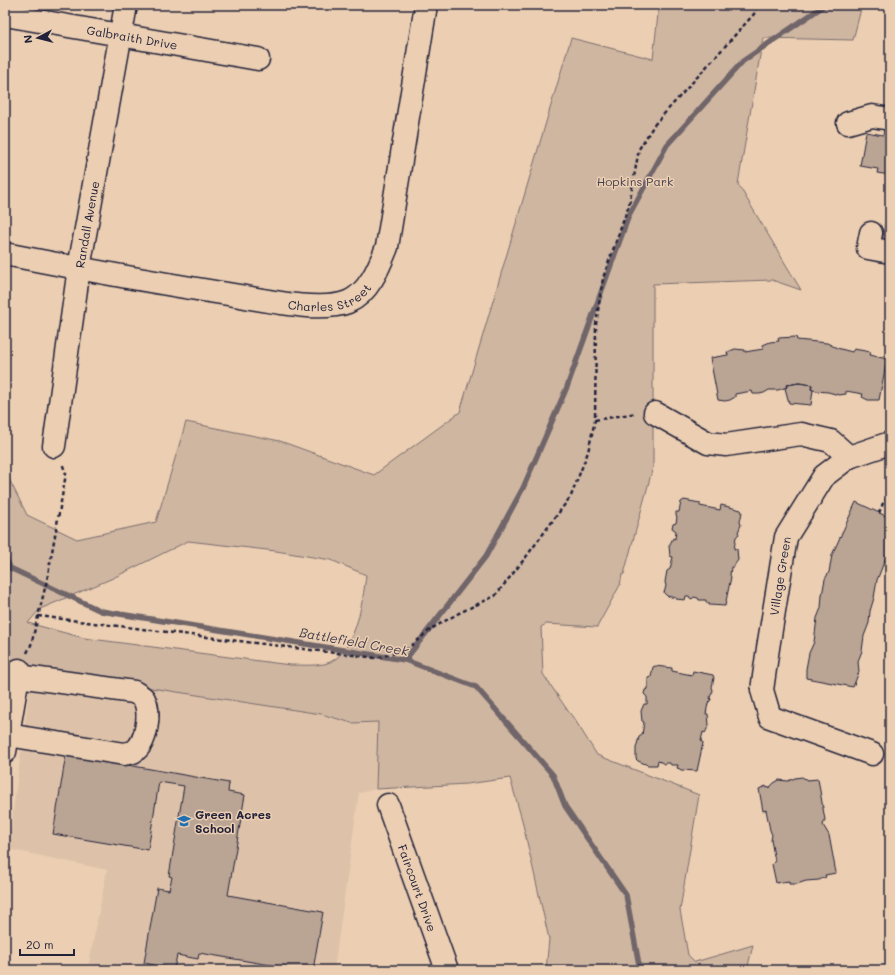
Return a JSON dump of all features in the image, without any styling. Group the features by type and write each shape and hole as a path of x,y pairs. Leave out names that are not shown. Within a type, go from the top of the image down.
{"street":[{"name":"Randall Avenue","path":"54,446 79,268 126,5"},
{"name":"Charles Street","path":"5,254 185,287 280,302 325,307 348,302 366,289 380,265 387,247 426,5"},
{"name":"Galbraith Drive","path":"5,15 258,59"},
{"path":"848,123 872,116 890,119"},
{"path":"871,233 868,248 890,252"},
{"path":"655,414 708,443 726,445 801,434 831,441 849,458"},
{"name":"Village Green","path":"872,754 770,717 762,690 786,537 824,476 849,458 890,443"},
{"path":"19,673 134,692 143,698 146,705 148,721 145,734 140,744 133,752 124,754 6,744 19,673"},
{"name":"Faircourt Drive","path":"388,805 447,970"}],"path":[{"path":"38,616 376,658 406,650 431,629 494,596 526,557 571,496 588,452 595,420 596,324 603,278 629,205 639,149 654,125 754,14 757,5"},
{"path":"595,420 637,413 655,414"},
{"path":"19,673 31,645 47,580 66,474 54,446"},
{"path":"879,513 884,500 890,498"},
{"path":"5,642 19,673"}],"shaded area":[{"name":"Green Acres School","path":"32,669 321,714 352,723 378,722 376,789 359,793 334,970 127,970 89,963 107,870 8,849"}],"green space":[{"name":"Hopkins Park","path":"659,5 862,5 853,40 763,38 738,184 801,290 772,280 653,284 653,467 624,574 622,575 620,585 597,627 546,624 541,627 543,674 597,755 699,795 680,910 688,955 695,962 753,945 747,970 546,970 549,939 522,820 510,778 467,784 376,789 378,722 352,723 321,714 14,667 6,657 5,660 5,471 27,515 77,539 156,522 186,422 280,441 374,475 460,412 571,38 653,59","holes":["188,541 276,551 331,560 366,575 363,599 356,627 350,640 335,660 320,665 290,665 84,638 28,623 40,609 113,578"]}],"building":[{"path":"884,130 890,131 890,175 877,173 878,169 860,166 866,132 883,135"},
{"path":"887,214 890,215 890,243 882,241"},
{"path":"796,337 797,340 827,343 837,348 852,352 854,349 871,352 870,355 887,359 879,400 868,400 862,397 863,394 846,391 846,394 839,395 816,391 811,389 812,385 799,383 786,385 787,387 778,390 769,390 764,393 753,394 752,391 735,394 735,397 730,400 718,400 710,358 728,355 727,352 735,349 745,350 745,352 763,349 763,345 770,342 779,341 778,338"},
{"path":"799,383 812,385 811,389 813,390 811,405 789,403 785,388 787,387 786,385"},
{"path":"684,500 700,503 700,506 720,510 721,505 741,510 742,512 740,522 741,525 738,532 739,534 736,537 734,549 737,549 738,560 733,567 731,567 731,577 725,606 709,605 709,603 706,603 706,600 699,600 698,598 694,597 692,599 689,596 686,596 685,600 676,599 667,596 664,593 667,571 670,569 673,557 670,556 669,546 673,538 675,539 676,531 672,528 673,524 676,523 676,512 679,512 681,502"},
{"path":"856,502 890,518 890,547 877,580 870,611 869,623 858,661 859,672 853,687 806,678 806,669 809,653 814,642 825,579 829,572 832,555"},
{"path":"653,667 672,668 672,671 692,675 693,671 713,675 713,691 710,697 711,700 708,703 706,714 708,714 709,725 705,733 703,732 701,741 703,743 697,771 681,770 677,768 678,765 671,765 670,763 664,764 658,761 657,765 648,765 636,759 636,748 639,737 642,735 644,722 642,721 641,711 644,704 647,704 647,697 644,694 645,690 648,689 648,678 651,677"},
{"path":"66,754 229,783 228,792 245,795 228,895 323,912 313,970 300,970 199,953 198,959 177,955 174,969 144,963 157,888 169,890 172,877 169,876 184,786 159,782 148,850 53,834"},
{"path":"802,777 807,780 818,779 825,820 823,825 829,835 836,873 825,875 826,877 819,880 806,881 797,884 789,884 789,881 776,883 772,864 775,861 771,840 772,835 766,810 763,811 759,789 766,786 767,788 770,787 779,780 788,781"}],"waterway":[{"path":"405,660 486,556 523,488 567,387 629,215 667,145 743,61 825,5"},
{"name":"Battlefield Creek","path":"5,556 10,568 101,611 405,660 476,687 553,775 565,806 626,895 640,970"}],"place":[{"name":"Green Acres School","path":"184,821"}]}
